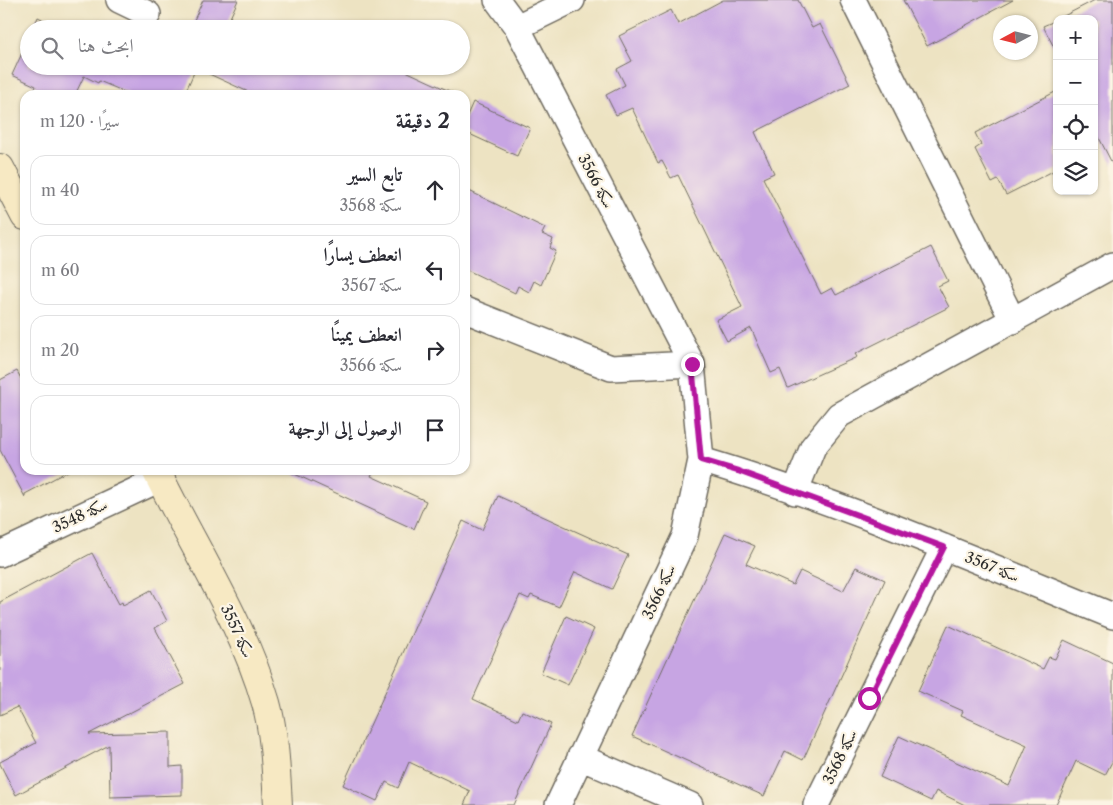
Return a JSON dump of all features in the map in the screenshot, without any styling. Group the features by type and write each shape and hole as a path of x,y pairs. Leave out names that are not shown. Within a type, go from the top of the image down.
{"street":[{"path":"119,0 148,14"},
{"name":"سكة 3566","path":"497,0 516,28 692,364 701,460 685,536 558,805"},
{"path":"516,28 572,0"},
{"path":"852,0 1013,320"},
{"path":"0,168 20,206"},
{"path":"795,492 813,447 839,416 1113,265"},
{"path":"470,312 611,368 692,364"},
{"name":"سكة 3567","path":"701,460 795,492 944,547 1113,616"},
{"name":"سكة 3548","path":"0,554 156,475"},
{"name":"سكة 3557","path":"159,475 244,641 266,705 276,769 278,805"},
{"name":"سكة 3568","path":"816,805 944,547"},
{"path":"580,757 690,805"}],"building":[{"path":"203,0 238,0 229,20 194,20"},
{"path":"723,0 798,0 812,28 820,24 850,84 755,132 774,173 763,178 821,294 832,288 836,295 931,247 948,281 938,286 949,307 855,354 857,357 788,388 780,369 771,373 751,328 727,341 716,320 742,307 678,175 671,178 662,161 658,163 632,108 616,115 606,95 625,85 617,69 632,61 619,36 671,10 678,24"},
{"path":"903,0 1013,0 927,46"},
{"path":"1095,0 1113,0 1113,165 1098,136 1098,15 1066,15"},
{"path":"1053,22 1053,45 1043,26"},
{"path":"20,58 20,75 193,75 186,90 120,90 84,76 77,90 34,90 36,86 12,75"},
{"path":"211,75 415,75 447,90 244,90"},
{"path":"1053,93 1053,171 1006,195 998,180 992,183 975,149 981,145 975,133"},
{"path":"473,102 530,128 517,156 470,134 470,109"},
{"path":"470,191 545,228 542,234 553,239 550,248 556,251 541,285 534,281 529,292 518,286 515,293 470,271"},
{"path":"17,371 20,377 20,475 61,475 25,494 25,497 0,450 0,380"},
{"path":"297,475 372,475 426,501 414,529"},
{"path":"498,496 628,555 612,589 575,572 559,607 531,595 529,599 520,595 473,699 518,720 522,711 551,724 514,805 464,805 470,791 409,762 398,788 386,782 377,801 343,785 463,521 482,530"},
{"path":"725,533 755,546 746,564 793,585 800,571 843,591 856,567 885,580 803,760 785,751 764,796 632,736"},
{"path":"92,553 119,604 122,602 123,605 151,590 167,621 155,628 185,684 89,734 170,732 170,767 182,766 182,795 110,797 109,745 16,795 0,764 0,762 36,743 17,707 0,715 0,602"},
{"path":"566,616 594,629 568,685 541,673"},
{"path":"948,625 1043,669 1049,657 1055,659 1064,640 1113,663 1113,760 1105,775 1076,761 1056,805 965,805 936,791 931,801 880,777 899,736 1009,786 1027,745 961,715 963,711 918,691"}],"route":[{"path":"692,364 701,460 738,471 944,547 869,698"}]}
